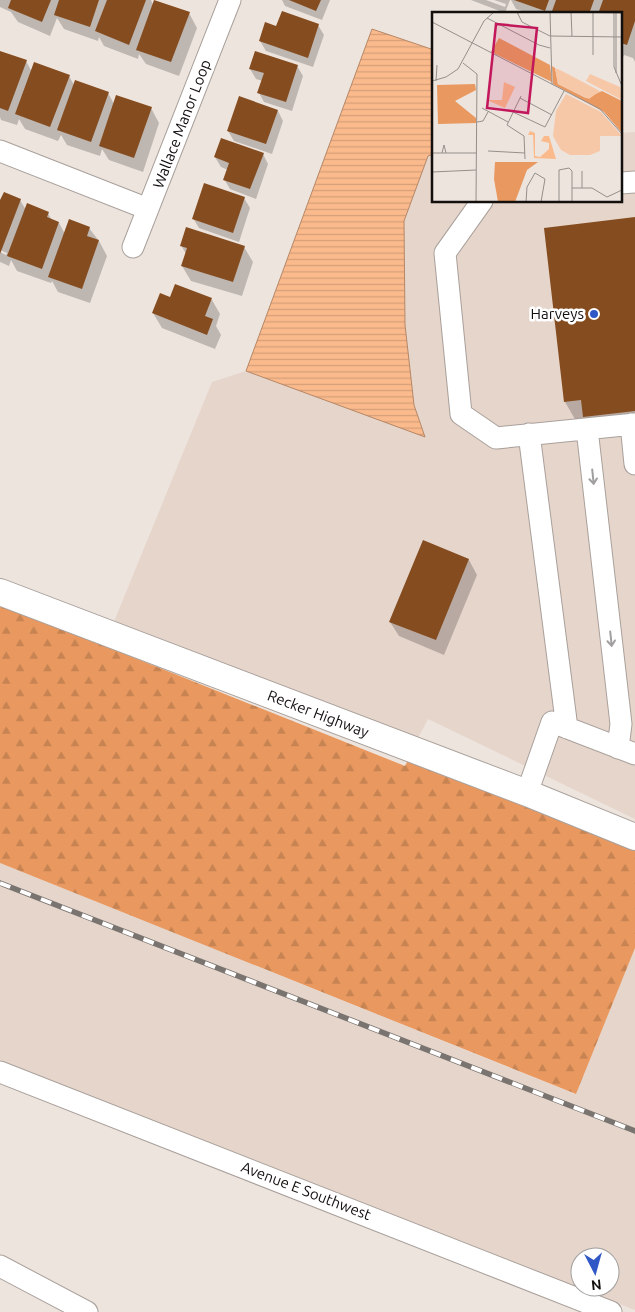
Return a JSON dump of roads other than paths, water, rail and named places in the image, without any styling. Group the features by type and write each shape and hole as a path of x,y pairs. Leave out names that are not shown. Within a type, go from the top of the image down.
{"main road":[{"name":"Recker Highway","path":"0,592 527,793 635,837"}],"street":[{"name":"Wallace Manor Loop","path":"133,247 230,0"},
{"path":"0,151 148,208"},
{"path":"622,183 635,182"},
{"path":"481,202 445,253 461,414 496,438 633,424 635,464"},
{"path":"588,429 621,724 627,751"},
{"path":"528,434 567,728"},
{"path":"527,793 552,722 627,751"},
{"name":"Avenue E Southwest","path":"0,1072 611,1312"},
{"path":"0,1266 87,1312"}],"railway":[{"path":"0,883 635,1131"}],"place":[{"name":"Harveys","path":"594,314"}]}
